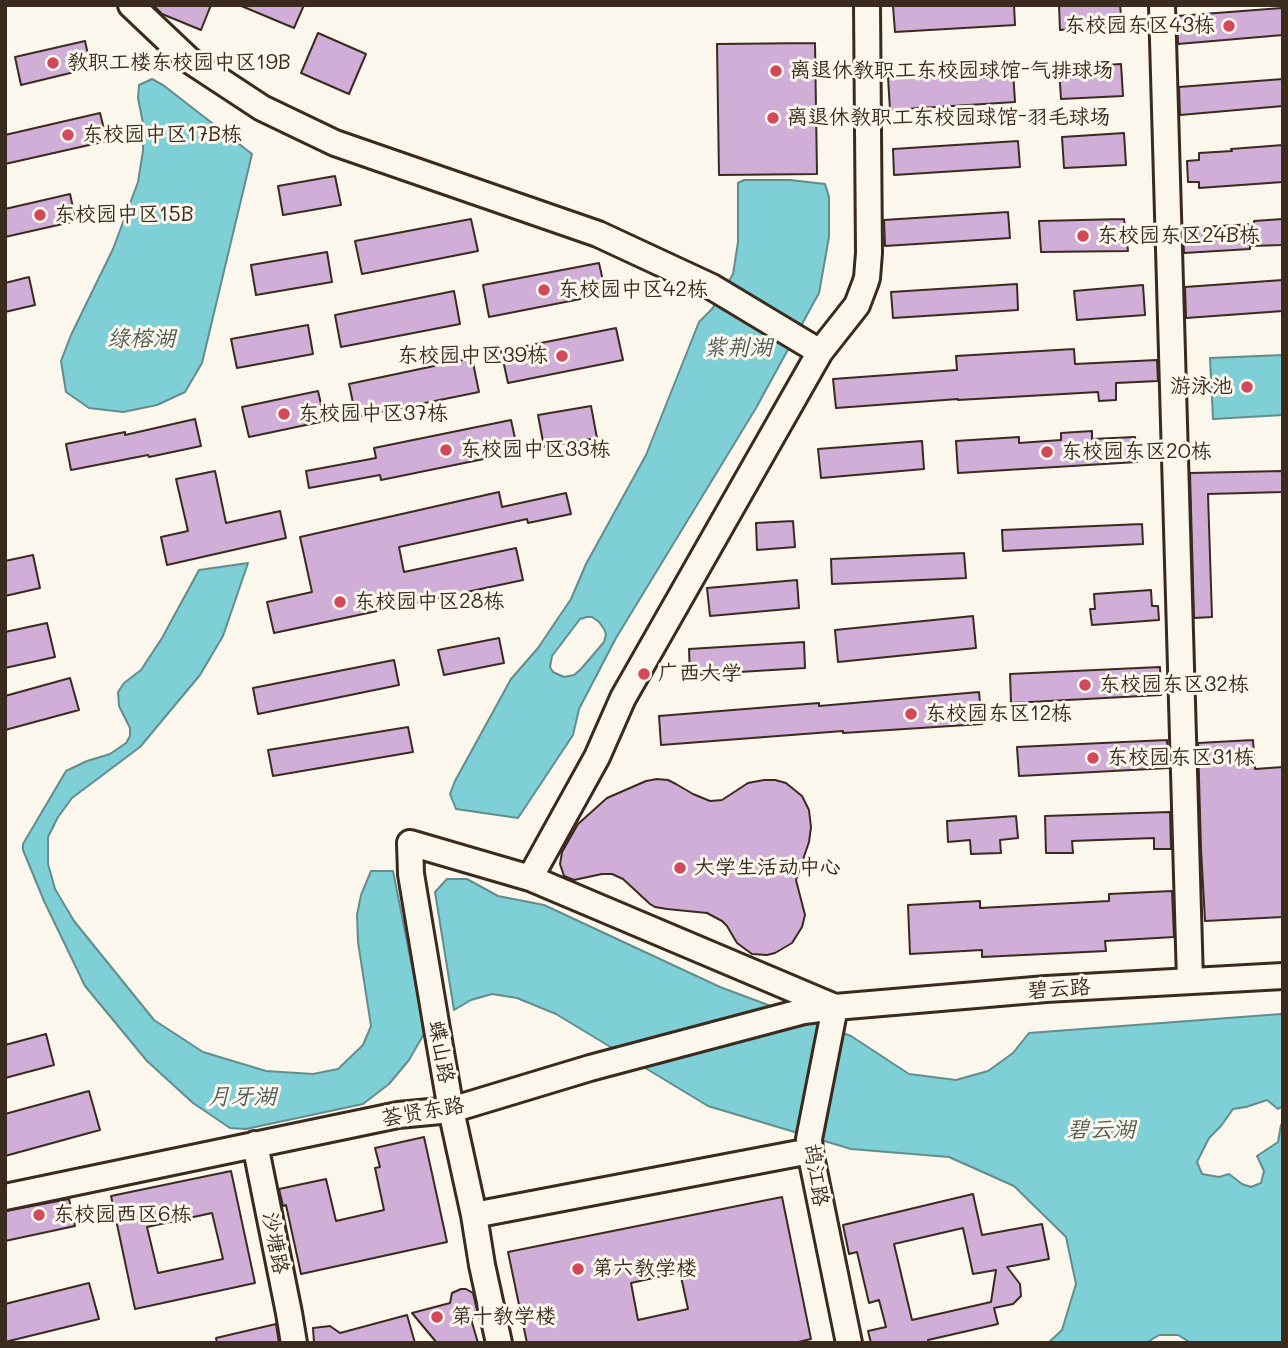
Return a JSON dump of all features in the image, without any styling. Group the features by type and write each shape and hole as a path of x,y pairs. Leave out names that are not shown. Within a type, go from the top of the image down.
{"street":[{"path":"131,5 189,60 262,108 335,143 598,234 712,287 813,347"},
{"path":"833,1015 530,878 597,757 623,698 813,347 857,305 867,278 869,253 867,5"},
{"path":"1162,5 1191,981"},
{"name":"蝶山路","path":"499,1343 451,1110 411,874 410,843 530,878"},
{"name":"碧云路","path":"833,1015 1046,989 1283,976"},
{"name":"荟贤东路","path":"5,1197 398,1115 451,1110 590,1068 804,1012 833,1015"},
{"name":"鸪江路","path":"833,1015 809,1145 849,1343"},
{"name":"沙塘路","path":"255,1144 293,1343"},
{"path":"474,1215 809,1145"}],"water":[{"name":"绿榕湖","path":"152,79 252,154 202,363 185,392 157,405 123,412 89,408 66,392 61,361 113,249 138,182 143,151 139,85"},
{"name":"紫荆湖","path":"744,180 790,180 825,184 829,197 829,237 819,293 756,408 616,638 579,709 573,735 518,818 456,809 450,794 455,781 511,679 538,648 571,599 586,564 646,455 699,322 712,309 733,274 738,242 738,183","holes":["592,617 604,629 604,642 574,675 564,677 553,672 550,667 552,656 580,619"]},
{"name":"游泳池","path":"1283,355 1283,415 1213,419 1210,358"},
{"name":"月牙湖","path":"248,563 223,636 200,675 140,747 72,798 48,837 48,864 55,889 74,921 154,1020 203,1052 266,1071 313,1074 338,1069 363,1045 371,1026 358,942 357,915 361,895 371,871 393,871 425,1032 409,1060 389,1084 363,1104 246,1129 230,1128 193,1103 147,1061 85,986 44,901 23,844 66,771 110,754 126,743 130,728 119,706 118,692 124,683 141,670 162,638 199,570"},
{"name":"碧云湖","path":"447,879 467,879 498,896 544,905 720,987 851,1036 909,1074 956,1080 988,1071 1013,1053 1029,1033 1281,1014 1283,1106 1278,1109 1267,1100 1233,1109 1209,1138 1197,1162 1202,1174 1219,1177 1229,1174 1251,1187 1261,1183 1264,1171 1257,1156 1278,1142 1281,1125 1283,1126 1283,1343 1191,1343 1178,1335 1159,1335 1146,1343 1048,1343 1062,1330 1076,1284 1066,1237 1014,1186 949,1157 851,1149 708,1106 556,1014 517,998 492,994 471,1000 454,1010 435,892"}],"building":[{"path":"153,5 211,5 201,30 162,14"},
{"path":"239,5 304,5 294,28"},
{"path":"1014,5 1015,25 895,32 893,6"},
{"path":"1059,5 1120,5 1122,26 1060,30"},
{"name":"东校园东区43栋","path":"1282,8 1283,35 1178,44 1177,16"},
{"path":"318,33 366,54 349,94 301,73"},
{"name":"教职工楼东校园中区19B","path":"85,41 91,68 21,85 15,57"},
{"path":"815,43 817,174 719,175 717,44"},
{"path":"1121,64 1123,96 1061,99 1059,68"},
{"path":"1013,71 1015,102 890,110 888,77"},
{"path":"1283,79 1283,106 1180,115 1179,87"},
{"name":"东校园中区17B栋","path":"100,113 107,141 5,164 5,135"},
{"path":"1124,133 1126,165 1064,168 1062,137"},
{"path":"1018,141 1020,167 894,175 893,149"},
{"path":"1283,145 1283,182 1199,188 1199,182 1188,182 1187,161 1199,160 1199,153"},
{"path":"335,176 341,205 283,215 278,186"},
{"name":"东校园中区15B","path":"70,194 76,221 5,237 5,209"},
{"path":"1008,212 1010,238 885,246 884,220"},
{"path":"471,219 478,251 362,274 355,241"},
{"name":"东校园东区24B栋","path":"1124,219 1128,251 1041,252 1039,221"},
{"path":"1283,219 1283,245 1184,253 1183,228 1254,224 1254,221"},
{"path":"327,252 332,282 256,295 251,265"},
{"name":"东校园中区42栋","path":"599,263 606,294 489,317 483,285"},
{"path":"29,277 35,305 5,312 5,283"},
{"path":"1283,280 1283,311 1186,318 1185,287"},
{"path":"1017,284 1018,310 893,318 891,292"},
{"path":"1143,285 1145,315 1077,320 1074,291"},
{"path":"454,291 460,324 341,347 335,315"},
{"path":"308,325 313,354 237,368 231,339"},
{"name":"东校园中区39栋","path":"616,328 623,360 508,383 501,351"},
{"path":"1074,349 1075,364 1157,360 1158,381 1116,383 1116,400 1099,401 1098,392 836,408 833,379 957,370 956,356"},
{"path":"472,358 479,392 356,417 349,384"},
{"name":"东校园中区37栋","path":"318,391 325,421 249,437 242,407"},
{"path":"591,406 597,438 544,447 538,415"},
{"path":"195,419 201,446 71,470 66,444 125,432 125,435"},
{"name":"东校园中区33栋","path":"511,420 518,452 381,480 380,475 309,488 306,471 376,458 374,448"},
{"name":"东校园东区20栋","path":"1092,431 1092,439 1135,437 1137,462 958,473 956,441 1019,437 1019,443 1061,440 1061,433"},
{"path":"922,441 924,469 821,478 818,449"},
{"path":"215,471 226,523 280,511 286,538 167,565 161,537 188,531 176,479"},
{"path":"1283,471 1283,492 1208,494 1212,617 1194,618 1190,473"},
{"path":"499,492 502,507 566,493 571,514 528,523 527,519 399,547 404,572 516,548 523,580 274,633 267,602 312,592 300,537"},
{"path":"793,521 795,547 757,550 756,523"},
{"path":"1142,524 1143,544 1003,551 1002,530"},
{"path":"964,553 966,578 832,584 831,559"},
{"path":"33,555 40,588 5,596 5,561"},
{"path":"797,580 799,608 710,616 707,588"},
{"path":"1151,590 1152,606 1158,606 1159,620 1092,625 1090,609 1095,609 1094,594"},
{"path":"973,616 976,648 838,662 835,630"},
{"path":"47,623 55,657 5,668 5,632"},
{"path":"499,638 504,663 444,675 438,650"},
{"path":"804,642 805,668 690,675 689,649"},
{"path":"394,660 399,685 258,714 253,688"},
{"name":"东校园东区32栋","path":"1160,667 1161,695 1011,703 1010,674"},
{"path":"70,678 79,710 5,730 5,696"},
{"path":"979,692 982,724 661,745 659,716"},
{"path":"408,727 413,752 273,776 268,750"},
{"name":"东校园东区31栋","path":"1167,740 1169,768 1019,776 1017,747"},
{"path":"1253,740 1255,769 1283,767 1283,917 1205,921 1198,743"},
{"name":"大学生活动中心","path":"657,779 668,780 710,801 722,800 748,783 764,780 786,783 802,796 809,810 811,827 809,842 796,880 805,915 802,927 792,943 775,953 752,954 737,943 722,921 707,913 655,907 623,879 612,874 574,880 564,876 560,864 562,852 578,824 607,798"},
{"path":"1170,812 1171,849 1154,849 1154,838 1072,841 1073,853 1046,853 1045,816"},
{"path":"1016,816 1018,838 1000,840 1001,853 971,854 970,840 948,842 947,821"},
{"path":"1172,891 1174,937 1105,941 1106,951 982,957 982,950 910,954 908,905 980,901 980,908 1109,901 1109,894"},
{"path":"46,1034 54,1065 5,1078 5,1045"},
{"path":"89,1091 100,1130 5,1156 5,1114"},
{"path":"424,1137 447,1242 301,1274 286,1205 283,1206 279,1189 326,1179 336,1221 384,1210 375,1168 380,1167 375,1148"},
{"path":"231,1171 255,1283 135,1309 111,1196","holes":["212,1213 223,1259 158,1273 147,1227"]},
{"path":"973,1194 982,1235 1042,1224 1049,1259 1007,1267 1020,1284 1021,1296 1013,1304 994,1308 998,1324 928,1340 929,1343 871,1343 868,1331 886,1327 879,1300 869,1303 857,1252 849,1254 843,1225","holes":["963,1228 973,1274 996,1270 991,1302 912,1320 894,1244"]},
{"name":"第六教学楼","path":"782,1197 811,1339 794,1343 527,1343 508,1252","holes":["680,1272 688,1309 638,1320 631,1283"]},
{"name":"东校园西区6栋","path":"69,1199 75,1226 5,1241 5,1211"},
{"path":"89,1283 99,1319 5,1342 5,1304"},
{"path":"461,1289 473,1293 478,1314 471,1319 478,1343 437,1343 412,1313 450,1303 452,1293"},
{"path":"407,1315 415,1343 314,1343 313,1328 330,1326 340,1333"},
{"path":"276,1324 279,1343 217,1343 216,1338"}],"place":[{"name":"东校园东区43栋","path":"1229,26"},
{"name":"教职工楼东校园中区19B","path":"53,63"},
{"name":"离退休教职工东校园球馆-气排球场","path":"776,71"},
{"name":"离退休教职工东校园球馆-羽毛球场","path":"773,118"},
{"name":"东校园中区17B栋","path":"68,135"},
{"name":"东校园中区15B","path":"40,215"},
{"name":"东校园东区24B栋","path":"1083,236"},
{"name":"东校园中区42栋","path":"544,290"},
{"name":"东校园中区39栋","path":"562,356"},
{"name":"游泳池","path":"1247,387"},
{"name":"东校园中区37栋","path":"284,414"},
{"name":"东校园中区33栋","path":"446,450"},
{"name":"东校园东区20栋","path":"1047,452"},
{"name":"东校园中区28栋","path":"340,602"},
{"name":"广西大学","path":"644,674"},
{"name":"东校园东区32栋","path":"1085,685"},
{"name":"东校园东区12栋","path":"911,714"},
{"name":"东校园东区31栋","path":"1093,758"},
{"name":"大学生活动中心","path":"680,868"},
{"name":"东校园西区6栋","path":"39,1215"},
{"name":"第六教学楼","path":"578,1269"},
{"name":"第十教学楼","path":"437,1317"}]}
